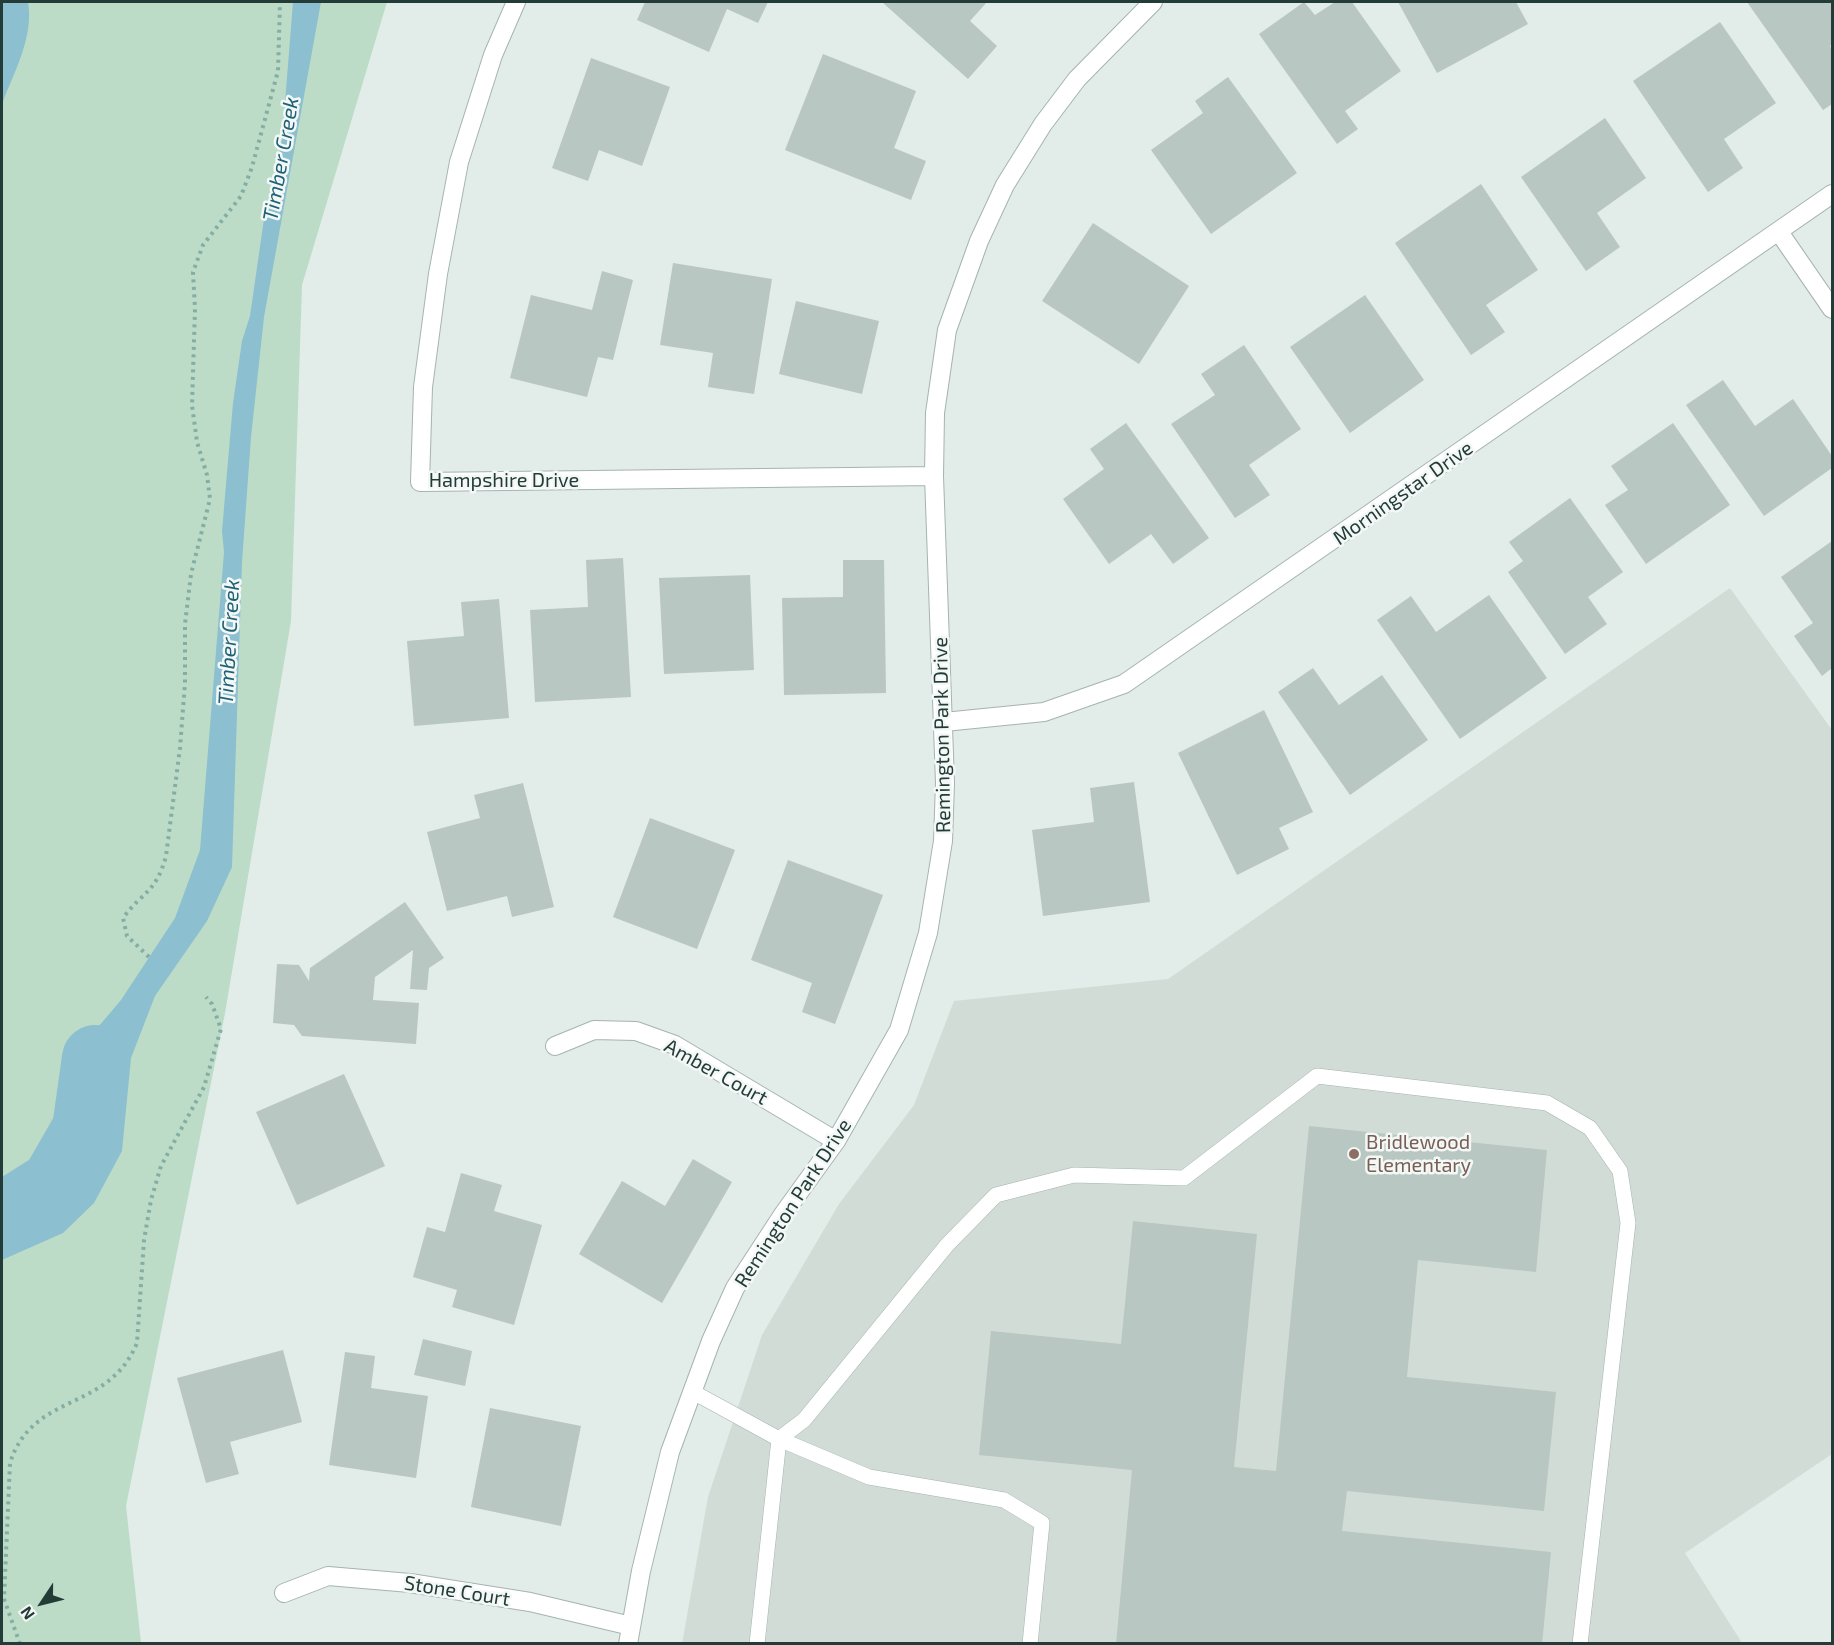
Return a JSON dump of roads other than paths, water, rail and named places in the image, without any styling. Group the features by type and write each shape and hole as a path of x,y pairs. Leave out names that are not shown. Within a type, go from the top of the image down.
{"street":[{"name":"Hampshire Drive","path":"516,2 493,55 459,162 438,274 423,387 420,482 934,476"},
{"name":"Remington Park Drive","path":"630,1635 641,1571 670,1452 711,1341 735,1288 784,1213 836,1141 899,1030 927,933 943,841 944,722 934,476 935,413 947,330 988,222 1005,185 1043,124 1077,79 1153,2"},
{"name":"Morningstar Drive","path":"944,722 1044,712 1124,684 1833,194"},
{"path":"1779,232 1833,309"},
{"name":"Amber Court","path":"555,1046 594,1030 636,1031 675,1045 836,1141"},
{"name":"Stone Court","path":"284,1593 328,1576 410,1583 530,1602 630,1635"}],"lane":[{"path":"758,1644 778,1439 804,1420 947,1245 996,1196 1074,1174 1184,1178 1317,1076 1547,1103 1590,1128 1620,1171 1628,1223 1580,1644"},
{"path":"693,1392 778,1439 869,1477 1004,1500 1042,1523 1030,1644"}],"water":[{"path":"2,2 28,2 29,15 26,41 2,104"},
{"path":"293,2 321,2 264,317 251,437 242,562 232,867 207,921 155,996 131,1058 122,1151 94,1203 63,1233 2,1260 2,1223 24,1215 47,1196 75,1155 77,1095 83,1045 121,1000 175,918 200,850 224,552 222,531 233,403 242,341 250,316 265,212 282,140"}],"waterway":[{"name":"Timber Creek","path":"2,1213 13,1209 54,1183 85,1129 95,1058"}],"place":[{"name":"Bridlewood Elementary","path":"1354,1154"}]}
